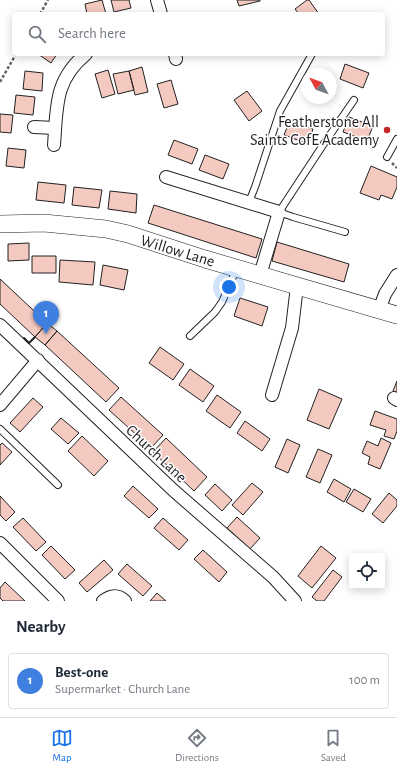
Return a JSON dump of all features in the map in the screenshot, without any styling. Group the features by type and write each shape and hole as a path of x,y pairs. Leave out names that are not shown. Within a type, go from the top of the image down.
{"main road":[{"name":"Willow Lane","path":"0,224 44,223 106,229 128,234 397,315"}],"street":[{"path":"157,0 160,12"},
{"path":"54,145 58,93 65,78 77,62 84,56"},
{"path":"34,127 55,128"},
{"path":"166,177 279,212 260,275"},
{"path":"379,310 384,294 397,275"},
{"path":"272,395 292,328 297,286"},
{"name":"Church Lane","path":"0,325 173,490 273,577 295,601"},
{"path":"0,405 38,360"},
{"path":"0,543 58,601"},
{"path":"103,601 109,596 116,595 125,601"}],"lane":[{"path":"249,202 256,186 280,111 311,56"},
{"path":"345,232 279,212 354,100"},
{"path":"387,157 397,140"},
{"path":"190,336 215,312 222,302 237,268"},
{"path":"0,429 58,485"}],"path":[{"path":"41,12 48,0"},
{"path":"0,82 15,56"}],"building":[{"path":"102,0 105,12 87,12 85,4"},
{"path":"111,0 129,0 131,8 114,12"},
{"path":"237,0 260,0 260,1 239,6"},
{"path":"309,0 318,12 297,12 295,9"},
{"path":"41,56 56,56 51,63"},
{"path":"345,64 369,73 363,88 340,79"},
{"path":"142,67 148,92 135,95 129,71"},
{"path":"108,70 115,94 102,98 95,74"},
{"path":"25,71 43,73 42,91 23,89"},
{"path":"129,71 134,90 118,94 113,74"},
{"path":"171,80 178,104 164,108 157,84"},
{"path":"247,91 262,111 249,121 234,100"},
{"path":"16,95 35,97 33,115 14,113"},
{"path":"0,114 13,115 11,133 0,132"},
{"path":"349,117 373,126 367,141 343,132"},
{"path":"290,120 313,129 308,144 284,135"},
{"path":"174,140 198,149 192,164 168,155"},
{"path":"8,148 26,150 24,168 6,166"},
{"path":"205,155 229,164 223,179 199,170"},
{"path":"371,166 397,177 397,187 392,199 381,195 379,200 360,193"},
{"path":"38,182 66,185 64,203 36,200"},
{"path":"74,187 102,190 99,208 72,205"},
{"path":"110,191 137,194 136,213 108,209"},
{"path":"154,205 262,239 256,258 148,223"},
{"path":"277,242 349,264 344,282 272,261"},
{"path":"29,243 29,260 8,261 8,244"},
{"path":"32,256 56,256 56,273 32,273"},
{"path":"60,260 95,262 93,285 59,282"},
{"path":"103,265 128,270 124,290 100,285"},
{"path":"0,279 47,323 35,337 0,304"},
{"path":"240,298 268,307 262,326 234,316"},
{"path":"47,323 57,331 45,345 35,337"},
{"path":"57,331 119,388 106,402 45,345"},
{"path":"160,347 184,364 173,380 149,363"},
{"path":"190,369 214,386 203,402 179,385"},
{"path":"397,381 397,393 393,391"},
{"path":"319,389 342,399 329,429 307,420"},
{"path":"217,395 241,412 230,428 206,411"},
{"path":"121,397 163,435 151,448 109,410"},
{"path":"33,398 43,407 20,432 10,423"},
{"path":"375,411 397,419 397,431 394,439 384,436 386,430 370,425"},
{"path":"61,418 79,433 68,444 51,429"},
{"path":"245,421 270,439 262,451 237,433"},
{"path":"82,436 108,461 94,476 68,451"},
{"path":"166,438 207,477 194,491 153,452"},
{"path":"381,438 391,443 380,469 368,464 370,457 362,453 367,441 378,446"},
{"path":"287,439 300,445 288,473 275,467"},
{"path":"2,443 12,452 0,465 0,445"},
{"path":"318,449 332,455 320,483 306,477"},
{"path":"334,479 351,489 344,502 327,492"},
{"path":"252,483 263,492 243,515 232,505"},
{"path":"215,484 232,500 222,511 205,495"},
{"path":"133,486 158,509 149,518 124,496"},
{"path":"354,489 371,499 363,512 346,502"},
{"path":"389,493 397,500 397,506 383,523 372,514"},
{"path":"0,496 15,512 6,521 0,515"},
{"path":"237,517 260,538 250,549 227,528"},
{"path":"23,518 46,542 36,551 13,527"},
{"path":"163,518 188,540 179,550 154,528"},
{"path":"51,546 75,570 65,579 42,555"},
{"path":"321,546 336,558 312,588 298,576"},
{"path":"203,550 227,572 219,582 194,559"},
{"path":"104,560 113,570 87,592 79,583"},
{"path":"127,564 152,586 143,596 118,574"},
{"path":"333,570 342,577 324,601 317,601 312,597"},
{"path":"5,582 25,601 3,601 0,598 0,588"},
{"path":"157,593 166,601 150,601"}],"wall":[{"path":"24,338 29,343 35,337"}],"place":[{"name":"Featherstone All Saints CofE Academy","path":"387,130"},
{"name":"Best-one","path":"46,334"}]}
